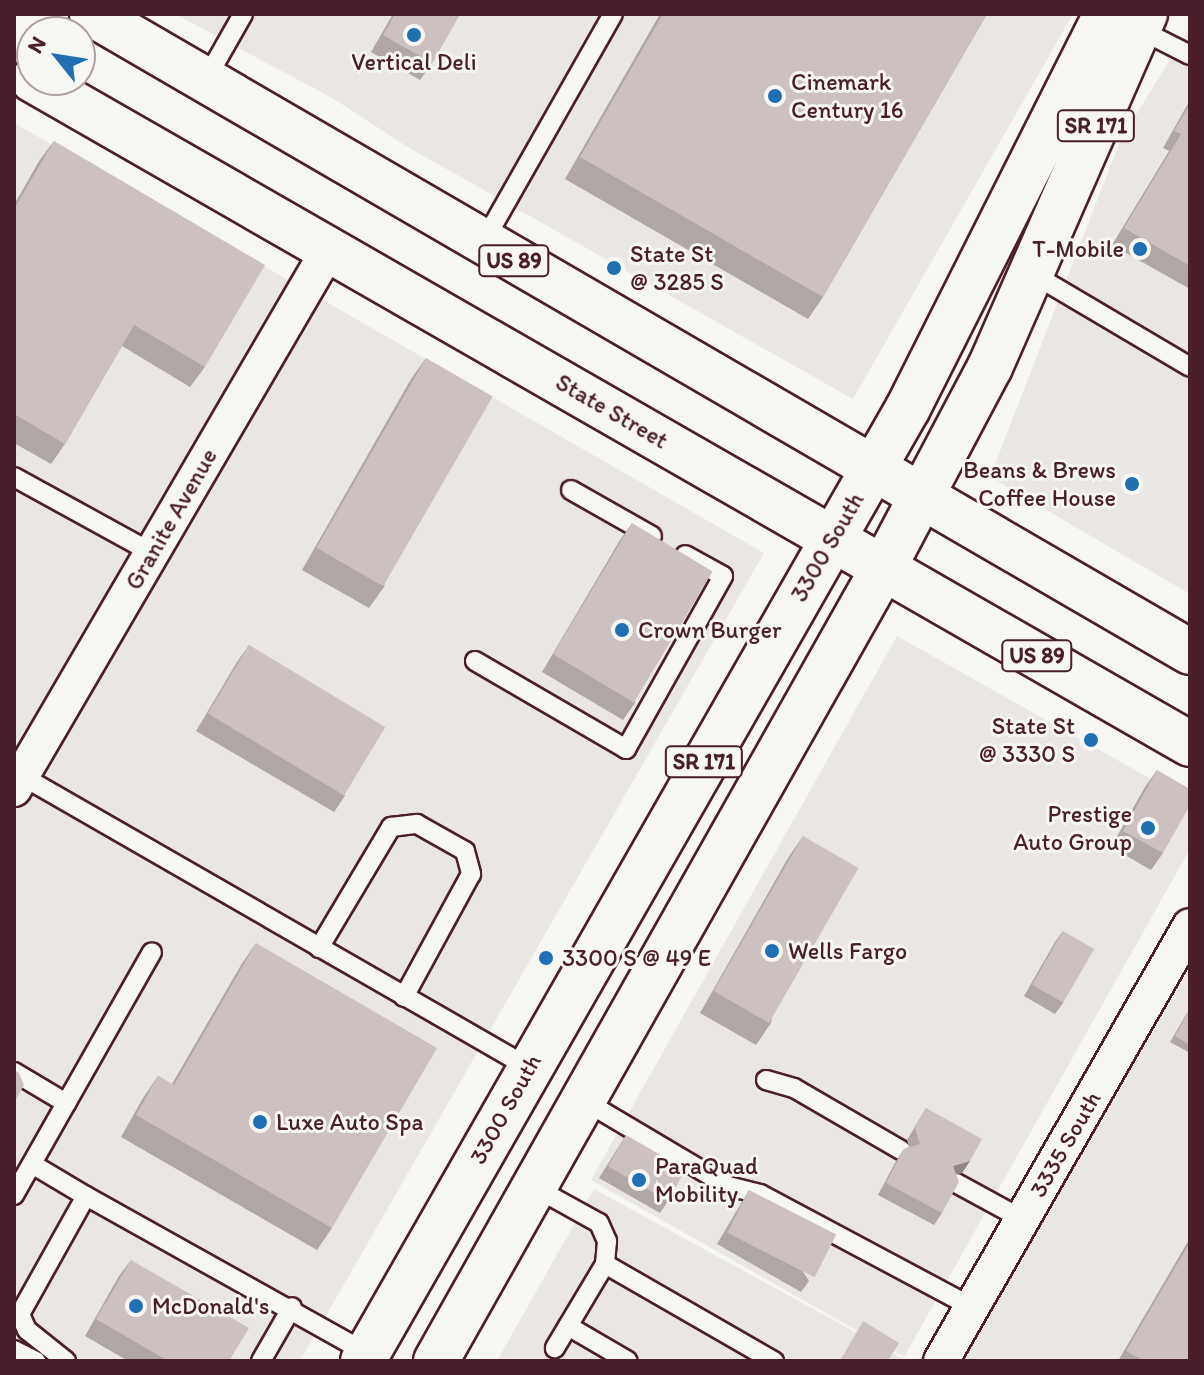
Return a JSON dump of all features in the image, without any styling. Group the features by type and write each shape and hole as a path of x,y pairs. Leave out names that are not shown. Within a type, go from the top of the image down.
{"main road":[{"name":"US 89","path":"92,14 871,470 1190,652"},
{"name":"SR 171","path":"436,1361 920,498 1033,274 1129,19"},
{"name":"3300 South","path":"366,1357 528,1067 1129,19"},
{"name":"State Street","path":"61,96 1190,744"}],"street":[{"name":"Granite Avenue","path":"18,782 329,249"},
{"name":"3335 South","path":"941,1361 1190,926"}],"lane":[{"path":"205,81 243,14"},
{"path":"482,243 613,14"},
{"path":"1129,19 1190,55"},
{"path":"1033,274 1190,367"},
{"path":"14,477 152,553"},
{"path":"475,661 626,749 723,576 571,490"},
{"path":"18,782 528,1067"},
{"path":"319,948 391,827 417,824 465,851 471,874 404,997"},
{"path":"14,1195 152,952"},
{"path":"14,1072 66,1103"},
{"path":"766,1080 794,1088 901,1150"},
{"path":"583,1100 728,1186 760,1194 972,1307"},
{"path":"32,1164 292,1307 366,1357"},
{"path":"956,1183 1022,1219"},
{"path":"534,1187 599,1223 607,1241 605,1264 555,1348"},
{"path":"66,1361 27,1330 20,1314 86,1196"},
{"path":"605,1264 774,1361"},
{"path":"261,1361 292,1307"},
{"path":"568,1326 628,1361"},
{"path":"14,1350 36,1361"}],"shaded area":[{"path":"175,14 1073,14 853,399 406,146 334,99"},
{"path":"1190,27 1190,594 990,477 1121,139"},
{"path":"14,123 764,553 300,1361 14,1361"},
{"path":"897,636 1190,801 1190,849 904,1357 591,1180"},
{"path":"1190,968 1190,1361 961,1361"},
{"path":"594,1189 908,1361 497,1361"}],"building":[{"path":"395,14 460,14 432,63 383,35"},
{"name":"Cinemark Century 16","path":"663,14 987,14 823,297 580,157"},
{"path":"1190,104 1190,266 1124,228 1181,134 1174,131"},
{"path":"54,141 265,265 205,367 134,325 65,444 14,414 14,209"},
{"path":"426,358 493,396 383,586 316,548"},
{"name":"Crown Burger","path":"632,523 713,571 634,703 553,654"},
{"path":"249,645 385,727 344,795 208,714"},
{"name":"Prestige Auto Group","path":"1157,770 1190,789 1190,805 1163,853 1123,831"},
{"name":"Wells Fargo","path":"803,836 858,868 769,1023 714,991"},
{"path":"1063,931 1094,949 1063,1003 1032,985"},
{"name":"Luxe Auto Spa","path":"256,943 437,1048 332,1228 136,1115 158,1076 174,1085"},
{"path":"1190,1009 1190,1045 1175,1036"},
{"path":"14,1070 19,1073 24,1085 14,1103"},
{"path":"926,1108 982,1139 970,1161 953,1166 959,1182 942,1213 886,1183 904,1149 920,1144 915,1128"},
{"path":"626,1135 686,1170 668,1201 608,1166"},
{"path":"749,1190 836,1234 815,1277 727,1233"},
{"path":"1190,1242 1190,1361 1144,1361 1126,1351"},
{"name":"McDonald's","path":"131,1260 249,1328 229,1361 168,1361 96,1319"},
{"path":"863,1321 899,1343 888,1361 840,1361"}],"place":[{"name":"Vertical Deli","path":"414,35"},
{"name":"Cinemark Century 16","path":"775,96"},
{"name":"T-Mobile","path":"1140,249"},
{"name":"State St @ 3285 S","path":"614,268"},
{"name":"Beans & Brews Coffee House","path":"1132,484"},
{"name":"Crown Burger","path":"622,630"},
{"name":"State St @ 3330 S","path":"1091,740"},
{"name":"Prestige Auto Group","path":"1148,828"},
{"name":"Wells Fargo","path":"772,951"},
{"name":"3300 S @ 49 E","path":"546,958"},
{"name":"Luxe Auto Spa","path":"260,1122"},
{"name":"ParaQuad Mobility","path":"639,1180"},
{"name":"McDonald's","path":"136,1306"}]}
